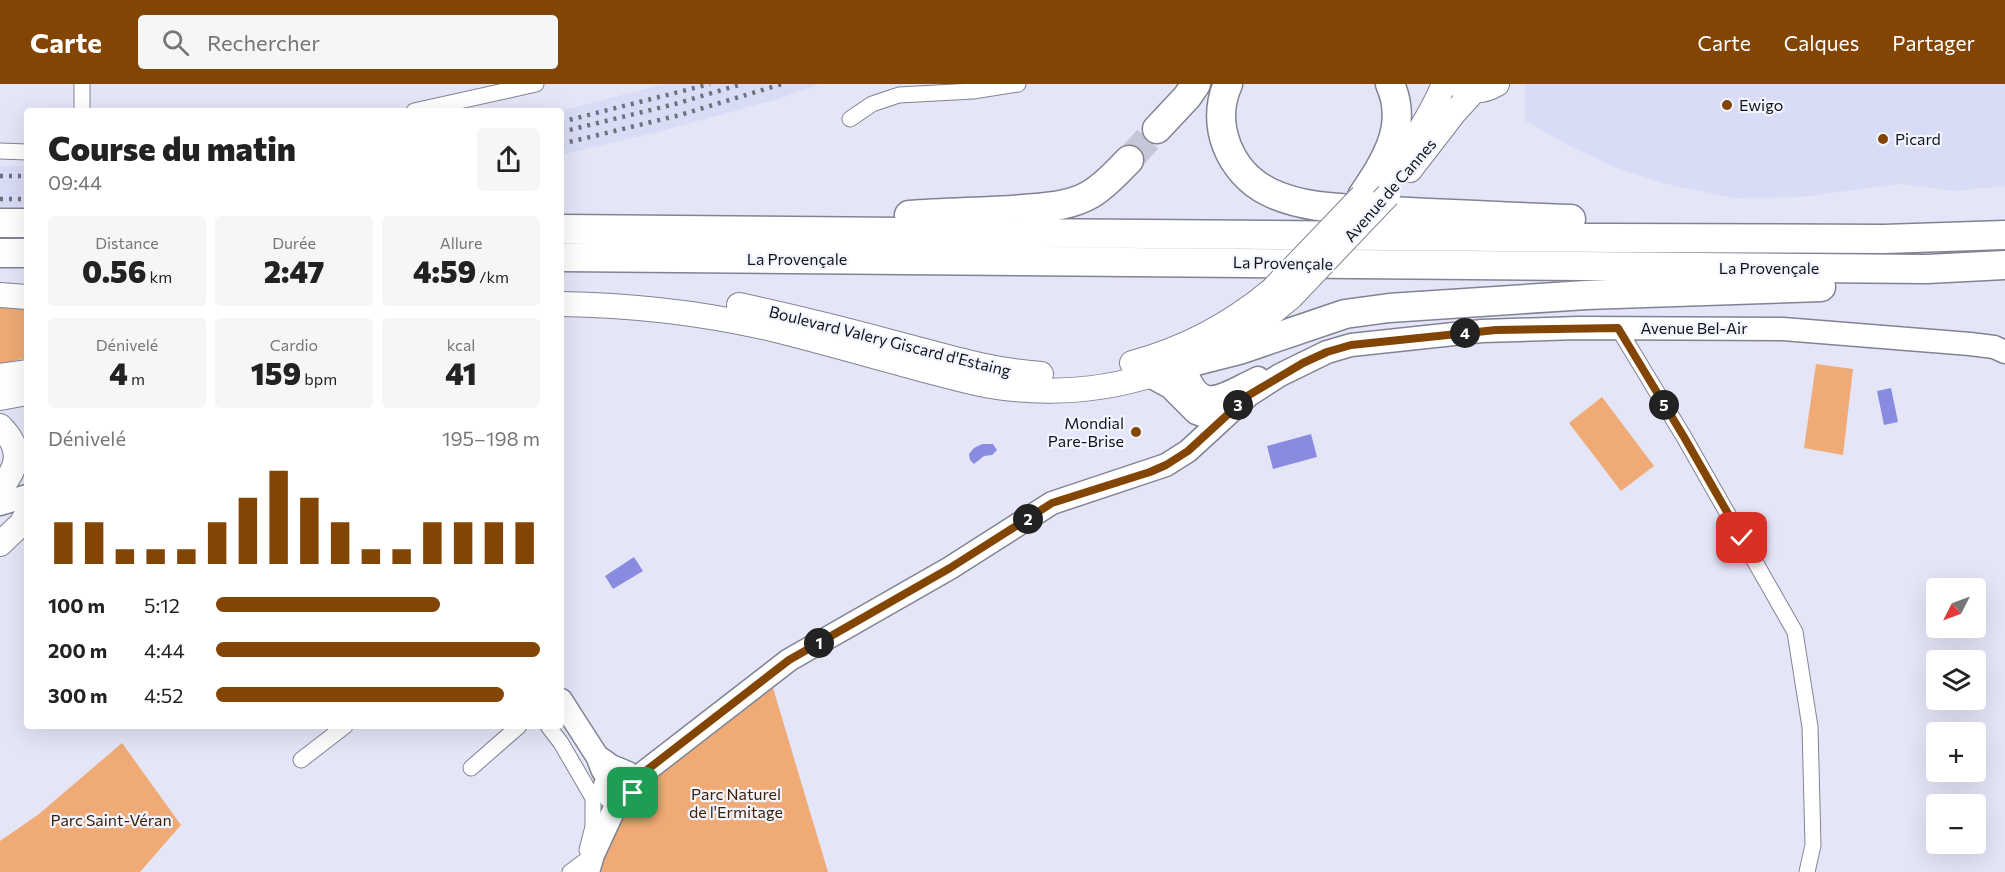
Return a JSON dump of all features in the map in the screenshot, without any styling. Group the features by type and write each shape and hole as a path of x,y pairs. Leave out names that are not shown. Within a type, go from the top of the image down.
{"highway":[{"path":"1157,129 1196,84"},
{"path":"1228,84 1221,102 1221,121 1224,141 1236,164 1268,191 1317,206 1609,221 1884,240"},
{"path":"1375,196 1396,131 1397,111 1390,84"},
{"path":"776,231 873,218 985,212 1075,202 1106,184 1129,160"},
{"path":"0,223 24,223"},
{"name":"La Provençale","path":"564,229 1884,240 2005,235"},
{"path":"0,253 24,253"},
{"name":"La Provençale","path":"564,257 1927,269 2005,266"},
{"path":"1184,364 1239,350 1345,314 1389,308 1586,295 1917,284 1957,279 2005,266"}],"main road":[{"name":"Avenue de Cannes","path":"1375,196 1392,168 1421,129 1444,84"},
{"name":"Avenue de Cannes","path":"1148,375 1184,364 1222,347 1249,331 1281,294 1375,196 1414,165 1476,86"},
{"path":"0,286 24,287"},
{"name":"Boulevard Valery Giscard d'Estaing","path":"564,290 669,294 729,303 973,364 1011,372 1046,374 1082,374 1115,368 1168,351 1201,338 1281,294"},
{"path":"0,295 24,297"},
{"name":"Boulevard Valery Giscard d'Estaing","path":"564,304 670,310 721,318 795,335 967,381 1005,388 1044,391 1086,389 1119,384 1148,375"},
{"path":"0,398 24,394"},
{"path":"0,426 9,437 16,459 14,470 0,489"},
{"path":"0,546 24,519"}],"street":[{"path":"82,84 82,108"},
{"path":"425,108 504,87 536,84"},
{"path":"850,119 872,104 899,95 974,91 1018,84"},
{"path":"0,151 24,152"},
{"path":"1618,328 1684,437 1795,633 1810,727 1813,845 1807,872"},
{"name":"Avenue Bel-Air","path":"620,777 789,660 950,568 1052,503 1166,465 1188,451 1249,395 1280,375 1327,352 1351,345 1489,330 1618,328 1783,329 1970,344 1994,347 2005,352"},
{"name":"Avenue Bel-Air","path":"1184,364 1195,390 1203,397 1213,399 1259,378 1280,375"},
{"path":"1148,375 1170,387 1196,413 1223,419"},
{"path":"1181,399 1189,419 1188,451"},
{"path":"16,459 24,476"},
{"path":"0,504 24,497"},
{"path":"0,546 24,537"},
{"path":"564,705 597,756 620,777 607,794 618,801 588,863 570,872"},
{"path":"301,760 341,729"},
{"path":"471,768 516,729"},
{"path":"550,729 593,798 588,863"}],"shaded area":[{"path":"665,84 820,84 778,99 658,132 564,154 564,110"},
{"path":"1525,84 2005,84 2005,186 1954,191 1901,184 1801,197 1734,198 1666,184 1619,169 1525,121"},
{"path":"0,166 24,166 24,209 0,209"}],"green space":[{"path":"0,304 24,305 24,359 0,364"},
{"path":"1816,364 1853,369 1843,455 1804,448"},
{"path":"1602,397 1654,466 1621,491 1569,423"},
{"name":"Parc Naturel de l'Ermitage","path":"773,688 828,872 595,872 623,811 637,800 651,782"},
{"name":"Parc Saint-Véran","path":"122,743 181,825 140,872 0,872 0,841 39,814"}],"water":[{"path":"1891,388 1898,422 1884,425 1877,391"},
{"path":"1311,434 1317,457 1273,469 1267,446"},
{"path":"982,444 993,444 997,450 974,464 969,454"},
{"path":"634,557 643,571 613,589 605,576"}],"tunnel":[{"path":"1129,160 1157,129"}],"railway":[{"path":"564,121 710,84"},
{"path":"564,131 675,104 742,84"},
{"path":"564,143 680,115 782,84"},
{"path":"0,176 24,176"},
{"path":"0,199 24,199"}],"place":[{"name":"Ewigo","path":"1727,105"},
{"name":"Picard","path":"1883,139"},
{"name":"Mondial Pare-Brise","path":"1136,432"}],"route":[{"path":"633,793 634,780 789,660 950,568 1052,503 1166,465 1188,451 1249,395 1303,363 1327,352 1351,345 1496,330 1618,328 1742,538"}]}
